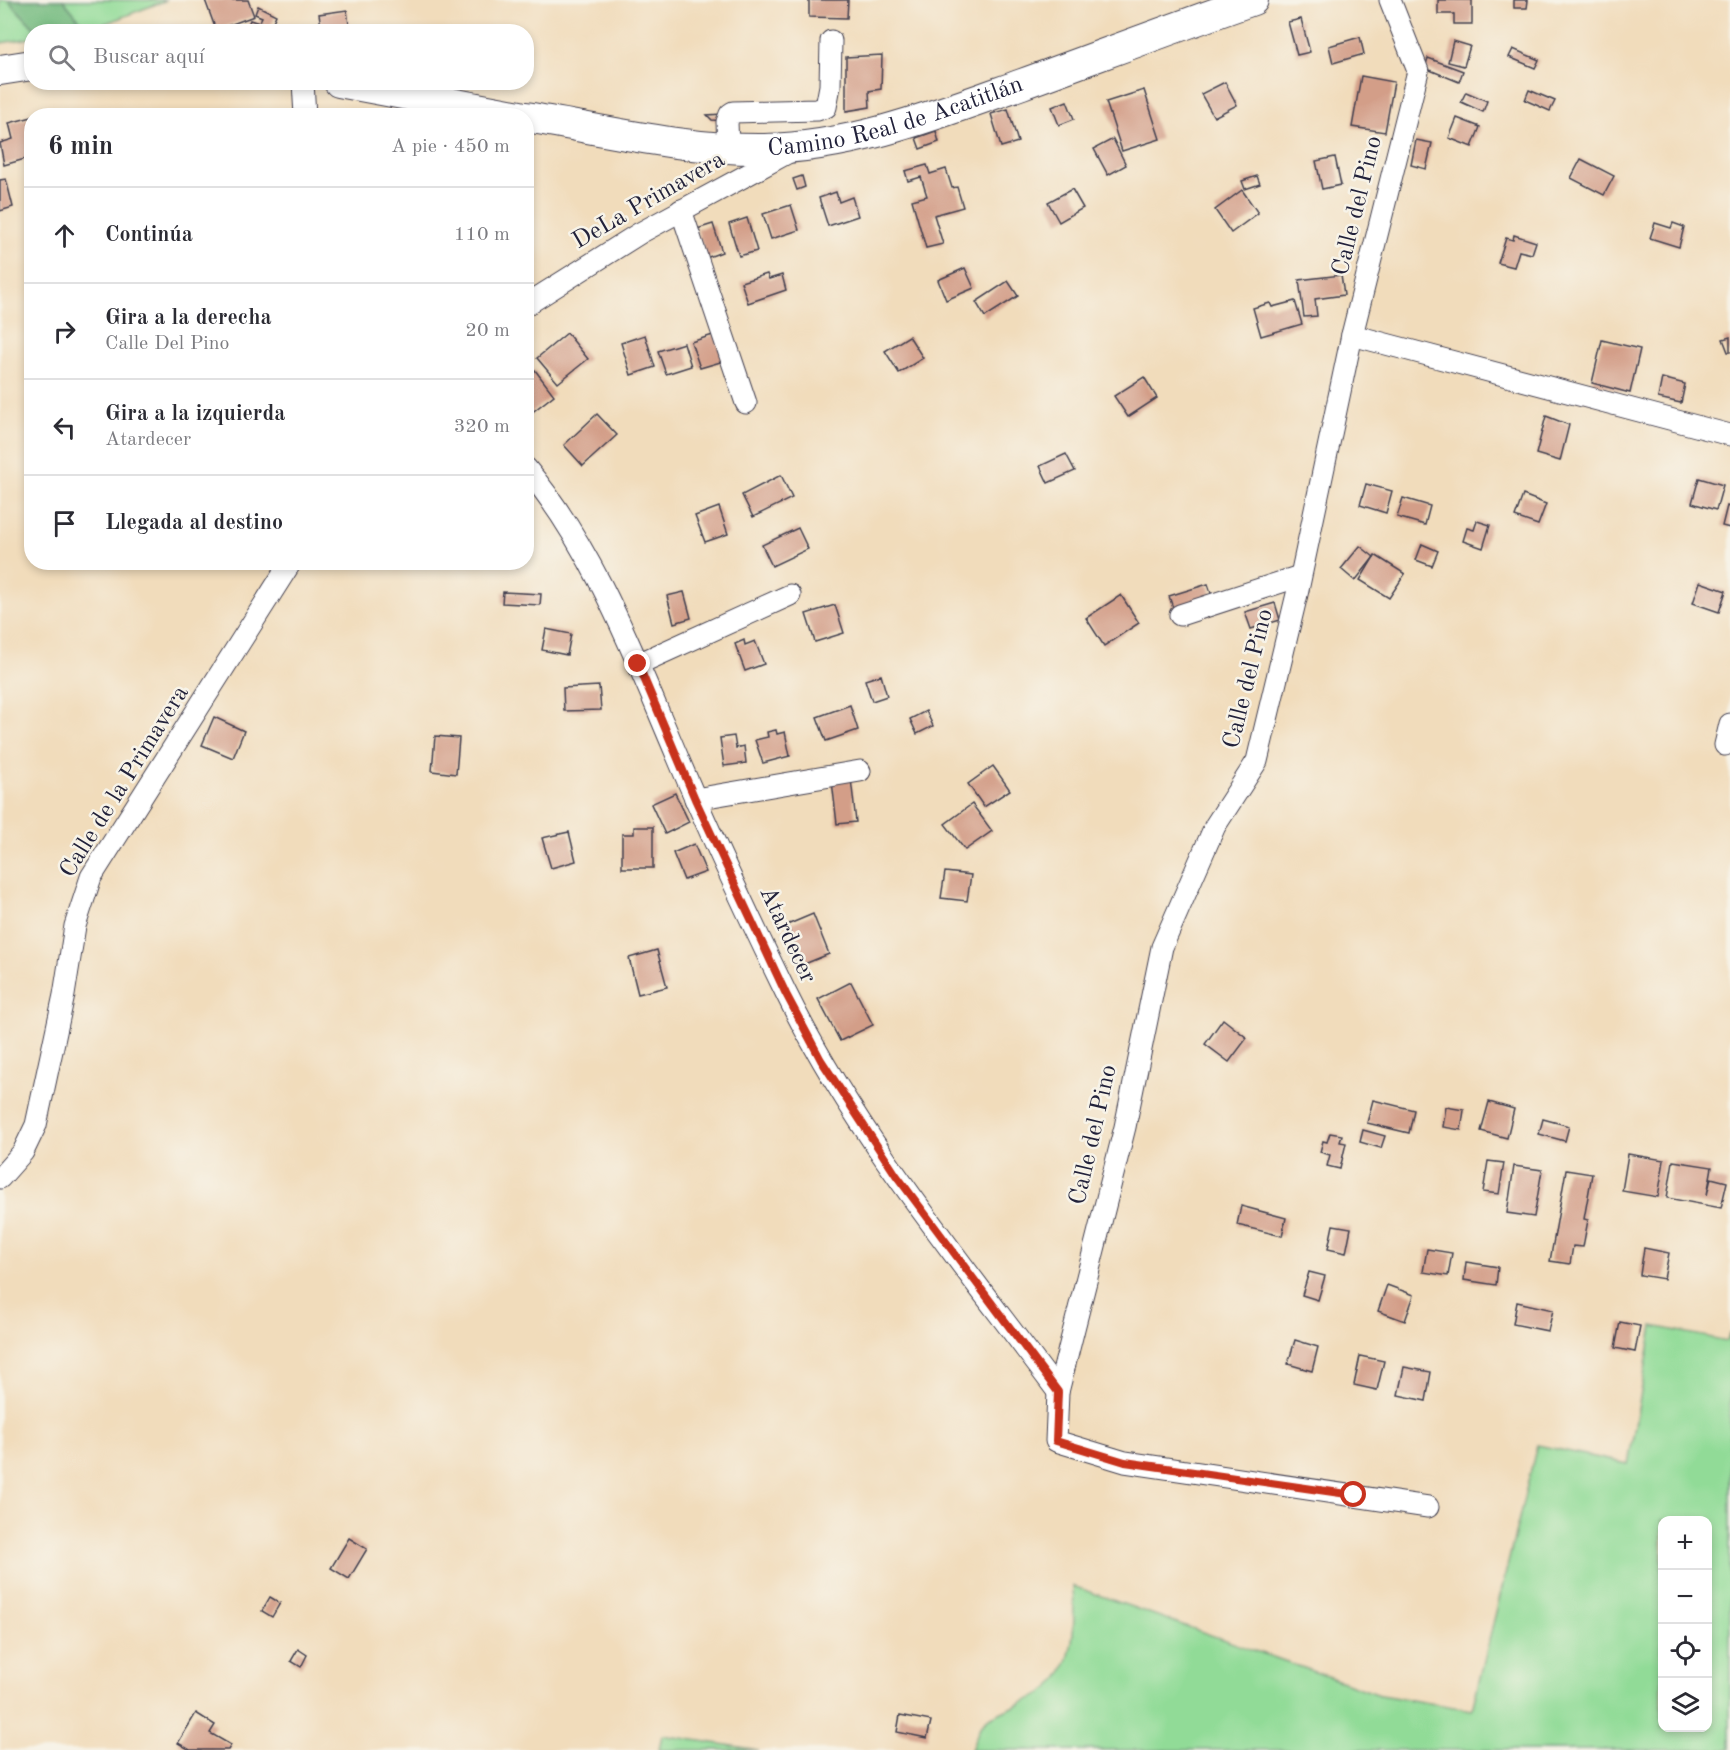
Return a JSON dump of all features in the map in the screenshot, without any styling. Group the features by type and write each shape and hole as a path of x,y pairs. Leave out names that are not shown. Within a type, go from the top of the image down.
{"main road":[{"name":"Camino Real de Acatitlán","path":"534,118 665,141 728,148 800,146 839,141 910,125 1248,1"},
{"path":"0,70 24,66"},
{"path":"382,90 477,108"}],"street":[{"name":"Calle del Pino","path":"1058,1392 1125,1127 1162,947 1215,826 1257,761 1352,335 1418,71 1390,0"},
{"path":"728,148 727,122 733,112 817,110 826,107 830,86 831,41"},
{"path":"303,90 305,108"},
{"name":"DeLa Primavera","path":"534,300 681,210 800,146"},
{"path":"681,210 746,403"},
{"path":"1352,335 1730,435"},
{"name":"Atardecer","path":"534,478 554,502 585,556 638,664 695,799 786,994 821,1060 896,1175 1058,1392"},
{"name":"Calle de la Primavera","path":"0,1178 24,1152 36,1125 64,995 75,926 91,877 286,570"},
{"path":"1180,615 1300,576"},
{"path":"638,664 790,595"},
{"path":"1725,745 1730,724"},
{"path":"695,799 860,771"},
{"path":"1058,1392 1056,1441 1125,1462 1428,1507"}],"green space":[{"path":"0,0 8,0 30,24 24,24 24,39 0,43"},
{"path":"8,0 63,0 83,24 30,24"},
{"path":"63,0 167,0 104,24 83,24"},
{"path":"1653,1326 1727,1341 1730,1332 1730,1750 971,1750 980,1727 986,1720 1045,1691 1063,1670 1072,1643 1073,1586 1380,1695 1472,1710 1537,1445 1628,1464"},
{"path":"662,1735 758,1750 659,1750"}],"building":[{"path":"205,0 248,0 254,16 232,24 214,24"},
{"path":"809,0 848,0 847,18 809,17"},
{"path":"1438,0 1472,0 1472,24 1454,24 1454,14 1438,14"},
{"path":"1514,0 1528,0 1527,8 1514,8"},
{"path":"258,6 276,15 272,24 248,24 250,20 259,23 262,17 255,14"},
{"path":"347,10 349,24 321,24 319,14"},
{"path":"1301,19 1310,52 1297,55 1288,22"},
{"path":"1360,37 1364,54 1333,63 1329,46"},
{"path":"1453,41 1470,46 1464,66 1448,62"},
{"path":"1513,49 1539,60 1535,68 1509,57"},
{"path":"882,55 881,89 869,91 870,107 846,111 846,57"},
{"path":"1428,58 1463,71 1459,82 1425,68"},
{"path":"1361,76 1394,82 1385,132 1352,127"},
{"path":"1225,82 1237,105 1214,117 1201,94"},
{"path":"1144,90 1160,139 1122,151 1106,102"},
{"path":"1529,90 1555,101 1550,111 1525,100"},
{"path":"1466,92 1487,101 1483,112 1461,102"},
{"path":"1067,101 1074,119 1059,125 1052,107"},
{"path":"1008,109 1018,142 1001,147 991,114"},
{"path":"740,113 740,122 712,120 707,115"},
{"path":"1457,118 1480,127 1472,147 1449,138"},
{"path":"24,119 24,159 4,165 0,143 13,139 9,123"},
{"path":"936,131 939,142 920,149 916,138"},
{"path":"1113,139 1126,165 1108,175 1094,149"},
{"path":"1416,140 1432,143 1426,169 1411,165"},
{"path":"1335,157 1341,185 1322,189 1316,161"},
{"path":"1581,159 1614,176 1604,195 1571,178"},
{"path":"927,165 930,174 946,169 952,188 957,187 963,207 934,215 943,244 926,248 912,200 927,196 921,177 908,181 905,171"},
{"path":"802,176 805,187 797,190 793,179"},
{"path":"1257,176 1260,184 1245,189 1242,181"},
{"path":"6,179 13,207 0,211 0,180"},
{"path":"1072,189 1083,208 1059,222 1048,202"},
{"path":"1242,190 1258,213 1231,233 1215,210"},
{"path":"836,192 839,202 852,197 858,216 828,226 819,198"},
{"path":"791,205 799,230 771,239 763,214"},
{"path":"747,218 757,251 739,256 729,224"},
{"path":"1655,223 1671,228 1673,223 1684,227 1679,247 1650,238"},
{"path":"713,224 722,252 706,258 697,229"},
{"path":"1514,235 1536,242 1532,254 1519,251 1514,267 1498,263 1506,238 1513,240"},
{"path":"965,268 974,288 946,300 938,280"},
{"path":"767,274 769,279 782,275 786,290 748,303 741,282"},
{"path":"1341,275 1344,295 1315,299 1317,316 1304,317 1299,280"},
{"path":"1008,281 1018,296 985,317 976,302"},
{"path":"1295,301 1302,324 1261,336 1253,308 1270,303 1272,307"},
{"path":"567,333 588,359 558,383 537,358"},
{"path":"716,334 724,361 700,368 691,342"},
{"path":"645,335 655,367 631,375 621,343"},
{"path":"909,336 923,358 899,373 885,351"},
{"path":"1730,337 1730,352 1728,352 1723,339"},
{"path":"1602,340 1640,349 1630,393 1592,383"},
{"path":"684,343 691,366 666,374 658,351"},
{"path":"534,371 554,395 534,411"},
{"path":"1144,377 1157,398 1128,417 1114,396"},
{"path":"1662,378 1685,384 1681,403 1658,398"},
{"path":"597,414 617,435 583,466 564,445"},
{"path":"1546,416 1569,425 1560,461 1536,454"},
{"path":"1066,454 1075,471 1048,483 1040,466"},
{"path":"781,475 792,498 753,517 742,495"},
{"path":"1699,478 1723,485 1716,510 1692,503"},
{"path":"1366,484 1392,491 1386,513 1360,505"},
{"path":"1523,495 1546,504 1538,525 1515,517"},
{"path":"1403,498 1430,506 1425,525 1397,517"},
{"path":"1727,506 1730,507 1730,528 1722,526"},
{"path":"719,507 728,534 705,542 695,516"},
{"path":"1477,521 1490,525 1483,548 1463,541 1467,528 1474,530"},
{"path":"798,528 808,549 772,566 762,545"},
{"path":"1422,544 1438,551 1432,566 1416,560"},
{"path":"1360,546 1374,557 1355,581 1341,569"},
{"path":"1375,555 1405,574 1389,598 1360,580"},
{"path":"1700,582 1726,591 1719,612 1693,603"},
{"path":"1208,584 1213,599 1174,611 1169,596"},
{"path":"503,592 541,594 540,605 502,603"},
{"path":"684,592 691,618 674,623 667,596"},
{"path":"1121,595 1139,623 1104,646 1086,618"},
{"path":"1275,603 1280,620 1251,629 1245,612"},
{"path":"835,605 844,633 815,642 806,614"},
{"path":"546,629 571,634 567,655 542,650"},
{"path":"744,640 745,645 755,641 764,664 745,671 735,644"},
{"path":"881,675 887,696 872,701 865,680"},
{"path":"599,686 601,710 564,711 563,688"},
{"path":"850,705 858,730 826,741 817,717"},
{"path":"926,711 933,726 917,734 910,719"},
{"path":"214,717 244,731 233,758 202,745"},
{"path":"776,730 777,734 785,732 790,756 763,763 755,740 768,737 767,732"},
{"path":"435,736 459,738 456,774 432,771"},
{"path":"734,736 736,748 744,746 746,763 724,766 720,738"},
{"path":"993,766 1010,790 984,807 968,784"},
{"path":"851,779 856,822 837,824 832,781"},
{"path":"675,793 689,822 665,834 651,804"},
{"path":"972,804 992,831 965,850 945,824"},
{"path":"634,827 653,827 653,868 622,868 622,834 634,834"},
{"path":"569,832 576,861 551,868 542,838"},
{"path":"694,844 706,872 684,880 673,853"},
{"path":"945,872 971,875 967,901 941,898"},
{"path":"813,914 829,954 802,965 787,925"},
{"path":"657,950 667,987 638,994 629,958"},
{"path":"851,982 873,1025 840,1041 818,999"},
{"path":"1223,1019 1247,1038 1229,1062 1205,1044"},
{"path":"1373,1100 1414,1110 1409,1133 1367,1123"},
{"path":"1489,1102 1514,1109 1507,1138 1481,1131"},
{"path":"1446,1107 1464,1110 1461,1130 1443,1127"},
{"path":"1543,1119 1569,1126 1565,1141 1539,1134"},
{"path":"1363,1130 1385,1136 1381,1148 1360,1142"},
{"path":"1330,1133 1342,1135 1340,1142 1346,1143 1340,1169 1327,1166 1330,1155 1320,1152 1323,1141 1327,1142"},
{"path":"1628,1154 1664,1160 1658,1197 1622,1191"},
{"path":"1488,1161 1504,1163 1499,1194 1483,1192"},
{"path":"1673,1161 1712,1167 1707,1195 1711,1178 1727,1182 1721,1208 1667,1198"},
{"path":"1514,1166 1542,1170 1534,1217 1507,1213"},
{"path":"1566,1170 1592,1174 1584,1219 1588,1220 1583,1247 1573,1246 1570,1264 1550,1261"},
{"path":"1241,1206 1286,1218 1282,1236 1237,1225"},
{"path":"1333,1225 1351,1228 1346,1253 1328,1249"},
{"path":"1644,1248 1669,1253 1664,1279 1640,1275"},
{"path":"1427,1249 1452,1253 1448,1276 1423,1272"},
{"path":"1466,1262 1498,1267 1496,1285 1464,1280"},
{"path":"1309,1272 1325,1276 1318,1300 1302,1295"},
{"path":"1387,1285 1414,1295 1405,1321 1378,1311"},
{"path":"1517,1302 1553,1310 1548,1331 1513,1324"},
{"path":"1620,1322 1640,1326 1635,1352 1615,1348"},
{"path":"1295,1340 1318,1347 1312,1371 1288,1364"},
{"path":"1360,1356 1384,1361 1377,1390 1354,1385"},
{"path":"1404,1367 1431,1372 1426,1401 1398,1395"},
{"path":"349,1538 367,1549 349,1579 331,1568"},
{"path":"270,1597 280,1603 272,1617 262,1611"},
{"path":"298,1649 307,1655 301,1667 291,1661"},
{"path":"196,1713 215,1725 210,1733 231,1745 228,1750 190,1750 178,1743"},
{"path":"900,1715 931,1721 927,1738 897,1732"}],"route":[{"path":"638,664 695,799 786,994 821,1060 896,1175 1058,1392 1056,1441 1125,1462 1354,1495"}]}
